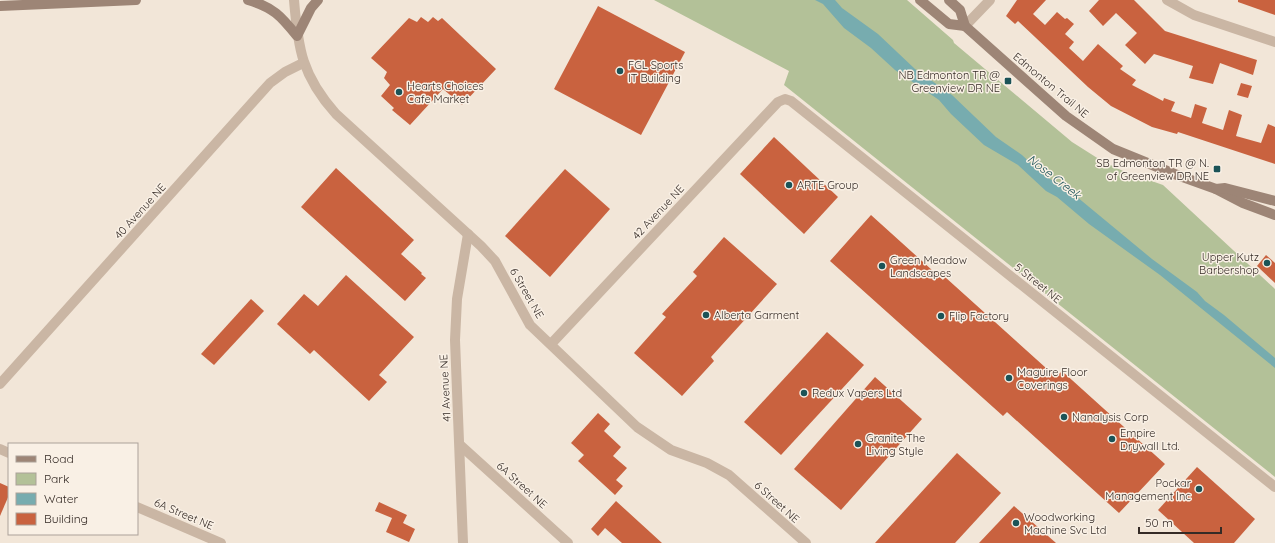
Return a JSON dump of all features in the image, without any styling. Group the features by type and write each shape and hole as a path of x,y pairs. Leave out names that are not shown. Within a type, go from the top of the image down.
{"main road":[{"path":"0,6 136,0"},
{"path":"248,0 274,10 297,36 311,8 318,0"},
{"name":"Edmonton Trail NE","path":"920,0 949,24 965,26"},
{"name":"Edmonton Trail NE","path":"949,0 960,10 965,26 1066,116 1113,149 1177,175 1216,188 1225,188 1275,201"},
{"name":"Edmonton Trail NE","path":"1216,188 1223,194 1275,215"}],"street":[{"name":"6 Street NE","path":"294,0 297,36 303,63 313,84 336,114 468,234 495,262 530,325 637,427 671,450 707,463 729,475 806,543"},
{"path":"965,26 990,0"},
{"path":"1167,0 1194,16 1275,42"},
{"name":"40 Avenue NE","path":"0,384 270,83 285,72 303,63"},
{"name":"42 Avenue NE","path":"551,344 778,102 785,99"},
{"name":"5 Street NE","path":"785,99 791,101 1275,487"},
{"name":"41 Avenue NE","path":"463,543 455,334 458,292 468,234"},
{"name":"6A Street NE","path":"460,445 568,543"},
{"name":"6A Street NE","path":"138,507 221,543"}],"green space":[{"path":"654,0 907,0 953,40 954,43 1072,142 1102,161 1123,171 1163,185 1275,289 1275,477 784,85 789,71"}],"water":[{"path":"815,0 835,0 842,8 878,34 915,69 952,95 996,137 1022,155 1042,174 1071,192 1152,259 1197,292 1205,301 1275,358 1275,368 1160,275 1089,224 1057,197 1046,191 1018,165 984,145 951,114 939,100 895,70 871,48 844,28 823,4"}],"building":[{"path":"1017,0 1046,0 1033,14 1045,25 1057,12 1074,24 1065,34 1074,42 1069,48 1083,61 1098,44 1123,66 1120,69 1136,80 1132,85 1163,101 1164,98 1175,102 1171,111 1191,118 1195,104 1207,108 1202,123 1223,130 1229,110 1242,115 1236,136 1261,143 1268,124 1275,127 1275,164 1178,132 1177,134 1152,127 1111,106 1088,87 1018,21 1015,24 1006,16"},
{"path":"1099,0 1134,0 1165,31 1257,60 1253,75 1220,63 1213,84 1189,78 1193,66 1154,54 1145,64 1125,45 1137,33 1116,13 1103,26 1089,11"},
{"path":"1238,0 1275,0 1275,15 1238,2"},
{"name":"FGL Sports IT Building","path":"598,6 685,52 641,135 554,89"},
{"path":"421,17 428,22 433,17 438,21 442,18 496,69 462,105 443,89 410,125 392,110 394,108 381,96 390,85 384,78 387,72 371,58 409,18 417,22"},
{"path":"1241,83 1252,86 1248,98 1237,95"},
{"name":"ARTE Group","path":"774,137 838,197 804,234 740,174"},
{"path":"336,168 414,240 401,254 426,278 405,301 301,207"},
{"path":"565,169 610,209 550,277 505,236"},
{"path":"871,215 943,280 945,277 1056,377 1062,371 1165,464 1119,513 1007,412 1003,416 830,261"},
{"name":"Alberta Garment","path":"724,237 777,284 711,357 714,361 682,396 634,353 666,317 662,314 697,276 693,272"},
{"path":"1266,255 1275,263 1275,283 1257,266"},
{"path":"346,275 414,337 379,375 387,382 369,401 314,350 310,354 277,324 304,294 318,306"},
{"path":"251,299 264,311 214,365 201,354"},
{"name":"Redux Vapers Ltd","path":"827,332 864,365 781,455 744,422"},
{"name":"Granite The Living Style","path":"875,377 922,419 841,510 794,469"},
{"path":"598,413 610,424 604,431 621,447 613,456 627,468 616,480 623,486 615,495 578,461 584,455 571,443"},
{"path":"957,453 1001,493 955,543 875,543"},
{"name":"Pockar Management Inc","path":"1197,467 1255,519 1234,543 1194,543 1158,510"},
{"path":"0,483 8,487 8,497 0,516"},
{"path":"616,501 662,543 622,543 605,528 598,536 591,529"},
{"path":"379,502 407,515 403,523 415,529 409,542 386,532 392,518 375,511"},
{"name":"Woodworking Machine Svc Ltd","path":"1014,506 1056,543 979,543"}],"place":[{"name":"FGL Sports IT Building","path":"620,71"},
{"name":"NB Edmonton TR @ Greenview DR NE","path":"1008,81"},
{"name":"Hearts Choices Cafe Market","path":"399,92"},
{"name":"SB Edmonton TR @ N. of Greenview DR NE","path":"1217,169"},
{"name":"ARTE Group","path":"789,185"},
{"name":"Upper Kutz Barbershop","path":"1267,263"},
{"name":"Green Meadow Landscapes","path":"882,266"},
{"name":"Alberta Garment","path":"706,315"},
{"name":"Flip Factory","path":"941,316"},
{"name":"Maguire Floor Coverings","path":"1009,378"},
{"name":"Redux Vapers Ltd","path":"804,393"},
{"name":"Nanalysis Corp","path":"1064,417"},
{"name":"Empire Drywall Ltd.","path":"1112,439"},
{"name":"Granite The Living Style","path":"858,444"},
{"name":"Pockar Management Inc","path":"1199,489"},
{"name":"Woodworking Machine Svc Ltd","path":"1016,523"}],"water label":[{"name":"Nose Creek","path":"1054,177"}]}
